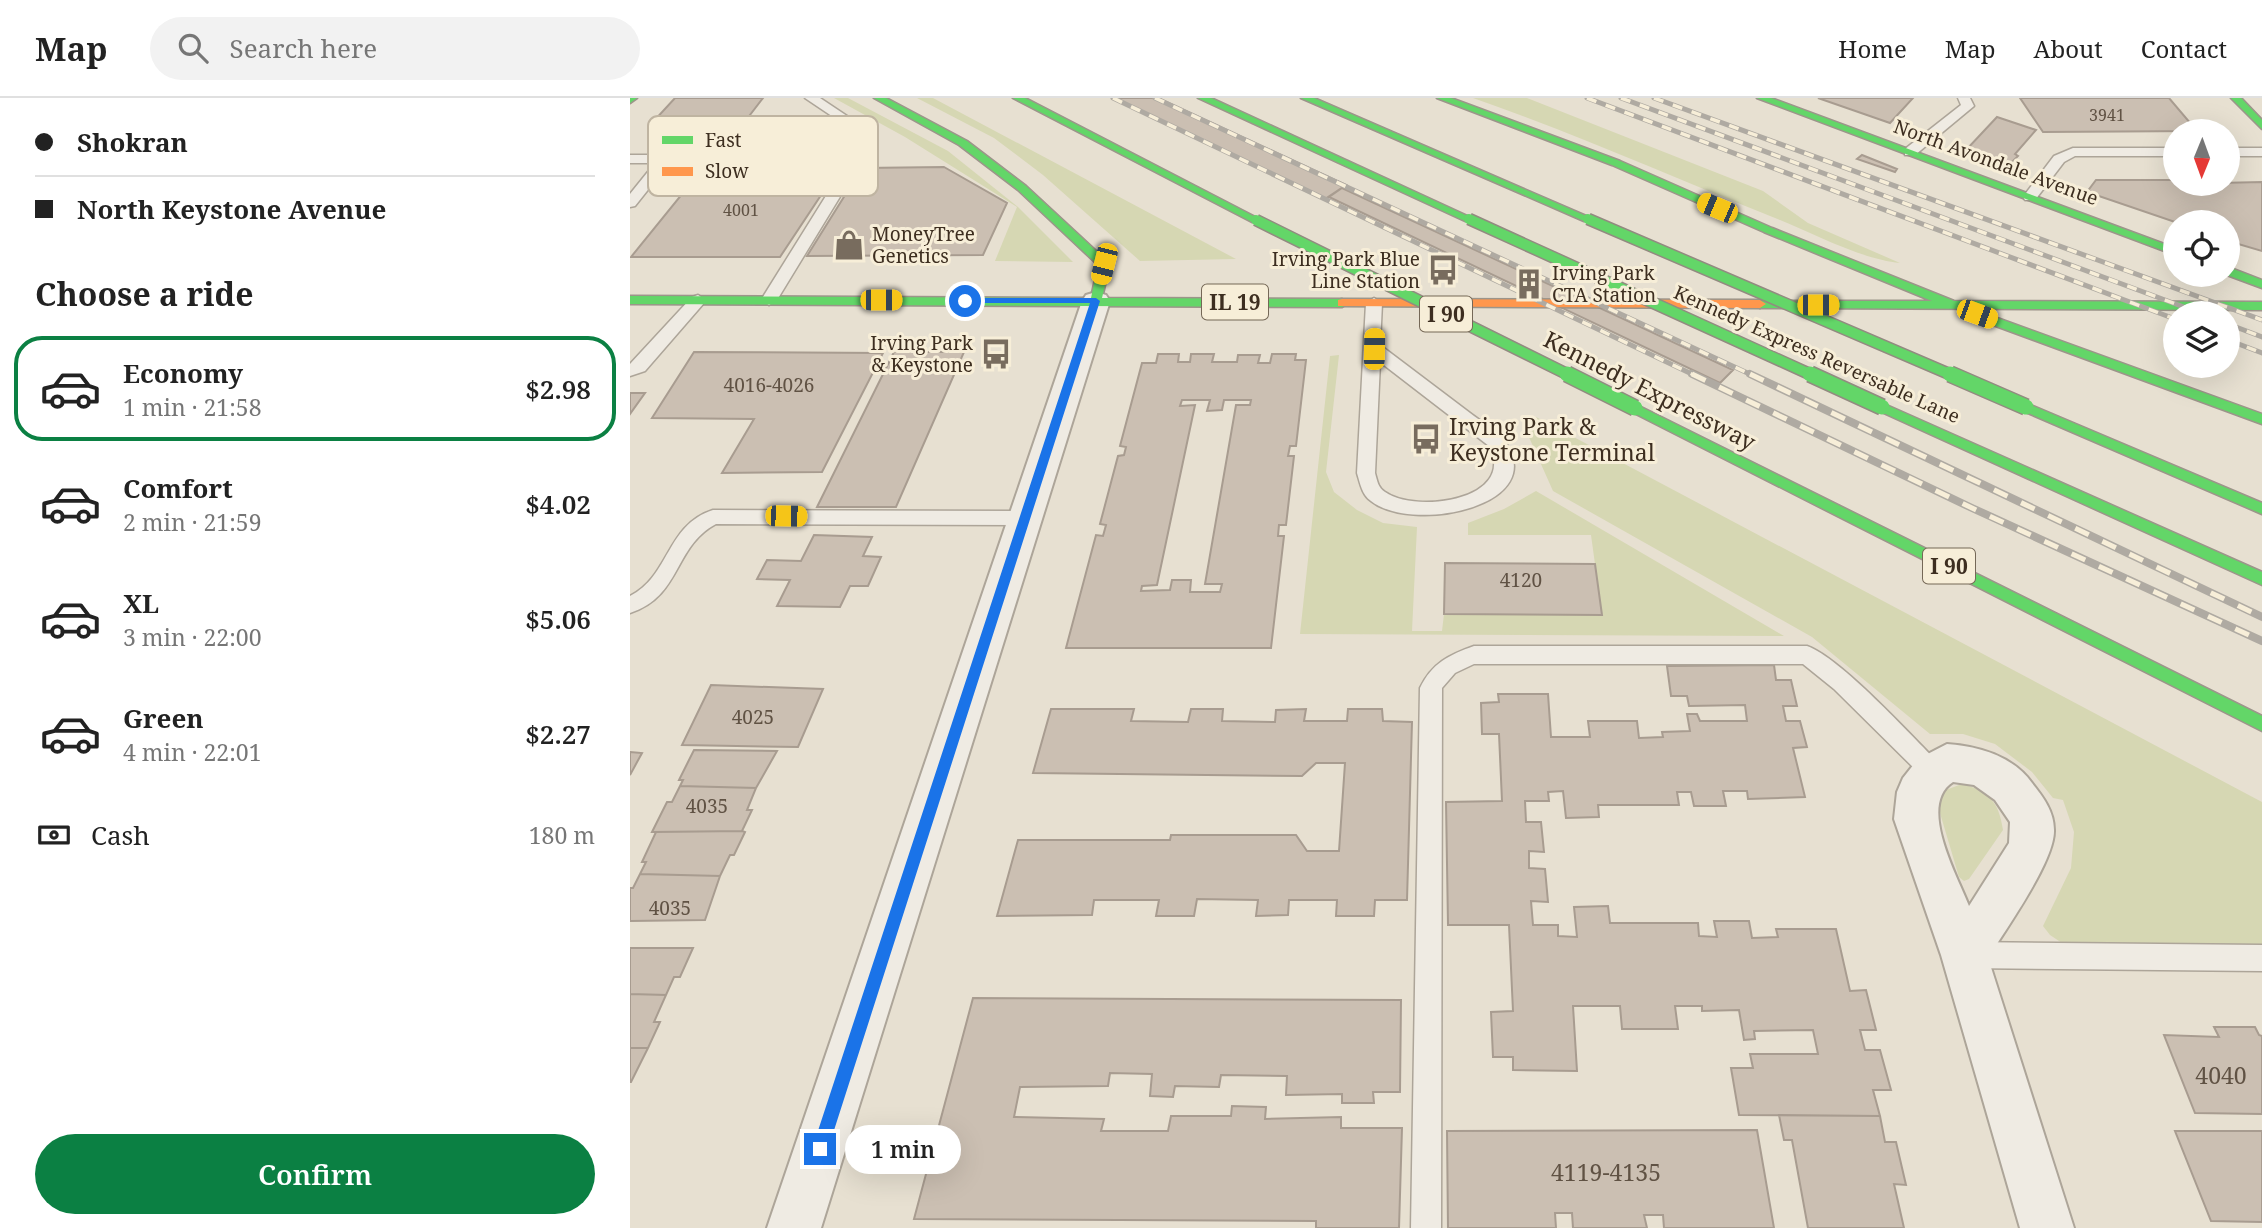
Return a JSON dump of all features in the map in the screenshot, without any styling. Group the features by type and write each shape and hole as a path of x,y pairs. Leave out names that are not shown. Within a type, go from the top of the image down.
{"main road":[{"path":"879,98 963,143 1022,188 1086,247 1104,264 1096,301"},
{"name":"Kennedy Expressway","path":"1018,98 2262,724"},
{"name":"Kennedy Express Reversable Lane","path":"1203,98 2262,579"},
{"path":"1306,98 2262,509"},
{"path":"1442,98 1616,163 1768,230 1952,306 2262,419"},
{"name":"North Avondale Avenue","path":"1762,98 2163,247"},
{"path":"2235,98 2262,127"},
{"path":"2240,276 2262,284"},
{"name":"IL 19","path":"630,300 2262,306"}],"street":[{"path":"794,1228 1096,301"},
{"path":"1964,955 2028,852 2034,833 2022,801 2010,786 1986,770 1966,764 1947,763 1933,772 1918,792 1915,819 1964,955 2047,1228"}],"lane":[{"path":"811,98 839,116"},
{"path":"1910,152 1968,106 1964,98"},
{"path":"2030,197 2059,159 2073,152 2163,152"},
{"path":"2240,152 2262,152"},
{"path":"630,159 648,159"},
{"path":"630,203 648,180"},
{"path":"769,300 833,196"},
{"path":"630,370 639,367 698,300"},
{"path":"1374,303 1374,349 1366,473 1370,488 1379,499 1404,508 1443,507 1489,494 1501,481 1505,470 1505,458 1496,442 1374,349"},
{"path":"630,606 653,592 688,532 713,517 1025,518"},
{"path":"1426,1228 1431,688 1438,673 1453,662 1474,655 1807,655 1842,683 1933,772"},
{"path":"1964,955 2262,958"}],"green space":[{"path":"834,98 848,98 948,151 1018,207 1073,262 995,261 1017,207 878,122 878,116 867,116"},
{"path":"917,98 933,98 1236,259 1140,261 1043,175 994,138"},
{"path":"1473,98 1527,98 1763,191 1808,223 1900,263 1839,246 1589,142"},
{"path":"1339,355 1326,472 1334,492 1357,510 1383,523 1417,527 1412,631 1442,631 1444,614 1602,615 1591,535 1468,535 1468,523 1504,509 1536,491 1784,636 1300,634 1330,356"},
{"path":"1536,417 2262,802 2262,947 2062,943 2050,935 2043,926 2071,868 2074,832 2063,800 2053,798 2032,772 1995,744 1963,734 1930,734 1812,637 1553,491 1524,426"},
{"path":"1962,784 1979,790 1991,799 1999,812 2003,830 1969,879 1964,881 1959,877 1937,803 1943,791"}],"building":[{"path":"675,98 763,98 749,116 658,116"},
{"path":"1112,98 1158,98 1346,185 1325,199"},
{"path":"1818,98 1913,98 1890,123"},
{"path":"2020,98 2169,98 2187,119 2163,119 2163,131 2043,132"},
{"path":"1997,117 2036,130 2015,154 2018,156 2010,164 1966,150"},
{"path":"1862,155 1897,169 1895,172 1857,159"},
{"path":"944,167 1007,203 983,255 807,256 844,196 878,196 878,168"},
{"path":"2096,180 2163,180 2163,196 2240,196 2240,183 2262,182 2262,251 2240,245 2240,210 2163,210 2163,218 2087,192"},
{"name":"Irving Park CTA Station","path":"1342,188 1733,370 1720,383 1329,197"},
{"path":"680,196 820,196 780,257 631,257"},
{"path":"694,352 883,353 822,472 722,473 754,419 652,418"},
{"path":"894,352 964,352 896,507 817,507"},
{"path":"1158,354 1179,354 1178,362 1190,362 1191,354 1214,354 1212,362 1237,362 1238,355 1260,355 1258,363 1270,363 1272,354 1296,354 1295,360 1306,360 1296,446 1290,446 1288,456 1294,456 1286,525 1279,525 1278,536 1284,536 1271,648 1066,648 1096,535 1103,536 1106,525 1100,524 1118,456 1124,455 1126,447 1120,446 1142,363 1156,363","holes":["1182,400 1210,400 1207,411 1222,410 1224,400 1251,400 1250,405 1236,405 1205,584 1222,584 1220,592 1190,592 1191,580 1172,580 1170,590 1141,591 1142,586 1157,585 1195,405 1180,406"]},
{"path":"630,393 645,393 630,414"},
{"path":"814,535 872,537 863,556 881,557 868,586 850,586 840,607 777,606 790,580 757,579 767,560 801,561"},
{"path":"1445,563 1595,564 1602,615 1444,614"},
{"path":"1774,665 1776,680 1791,680 1797,706 1783,706 1786,721 1800,721 1807,747 1793,748 1805,797 1748,799 1747,791 1723,791 1726,806 1694,806 1691,792 1677,792 1679,805 1598,805 1599,817 1566,818 1563,791 1548,792 1549,801 1525,801 1526,822 1541,822 1544,852 1529,851 1529,868 1545,869 1548,902 1531,901 1533,925 1558,925 1558,936 1577,937 1574,907 1608,906 1610,923 1698,923 1699,936 1717,937 1714,921 1749,921 1752,938 1778,937 1776,929 1836,929 1850,991 1866,990 1876,1030 1860,1030 1865,1050 1880,1050 1891,1090 1873,1090 1880,1116 1739,1115 1731,1068 1753,1068 1750,1054 1818,1054 1813,1030 1754,1031 1755,1039 1744,1040 1739,1010 1702,1011 1702,1006 1675,1006 1678,1029 1622,1029 1620,1006 1573,1006 1577,1071 1513,1070 1513,1057 1493,1057 1491,1012 1513,1011 1509,925 1448,925 1446,802 1502,801 1499,734 1482,734 1481,703 1499,702 1498,694 1548,694 1551,737 1590,737 1588,721 1637,721 1639,738 1663,737 1662,732 1690,731 1687,714 1697,714 1700,721 1747,721 1745,705 1689,706 1687,696 1671,696 1667,666"},
{"path":"711,685 823,689 798,747 682,745"},
{"path":"1051,709 1134,709 1131,721 1188,722 1191,709 1223,709 1222,721 1275,722 1276,710 1306,709 1304,721 1347,721 1348,709 1382,709 1383,721 1412,722 1407,900 1375,900 1374,916 1336,916 1337,900 1289,900 1288,915 1256,916 1258,900 1197,899 1194,916 1156,916 1159,900 1094,900 1092,915 997,916 1018,840 1170,840 1171,835 1296,835 1307,851 1339,851 1345,763 1316,763 1302,776 1033,773"},
{"path":"694,750 777,751 756,788 680,786 683,780 679,780"},
{"path":"630,752 642,753 630,775"},
{"path":"680,786 756,788 747,810 752,810 742,831 652,832 667,802 672,802"},
{"path":"656,832 745,832 734,855 730,855 720,876 640,874 646,862 642,862"},
{"path":"640,874 720,876 705,920 630,921 630,888 633,888"},
{"path":"630,948 693,948 680,977 674,977 666,995 630,994"},
{"path":"630,994 666,995 654,1022 660,1022 648,1048 630,1048"},
{"path":"973,998 1401,1000 1400,1092 1373,1092 1374,1103 1342,1103 1342,1094 1286,1095 1287,1076 1221,1075 1219,1087 1175,1086 1173,1097 1150,1096 1152,1074 1110,1073 1108,1086 1020,1087 1014,1117 1104,1119 1101,1131 1168,1131 1171,1116 1231,1116 1232,1106 1266,1107 1265,1119 1341,1117 1341,1128 1402,1128 1399,1228 1316,1228 1316,1221 914,1219"},
{"path":"2214,1027 2255,1027 2262,1036 2262,1114 2195,1113 2164,1035 2219,1037"},
{"path":"630,1048 648,1048 631,1082 630,1082"},
{"path":"1779,1115 1880,1116 1885,1142 1896,1142 1906,1185 1894,1184 1904,1228 1808,1228 1792,1140 1784,1140"},
{"path":"1757,1130 1774,1228 1664,1228 1663,1215 1644,1215 1647,1228 1573,1228 1572,1213 1555,1213 1556,1228 1448,1228 1447,1131"},
{"path":"2175,1131 2262,1131 2262,1222 2211,1221"}],"railway":[{"path":"1113,98 1696,376"},
{"path":"1155,98 1754,376"},
{"path":"1587,98 2163,314"},
{"path":"1621,98 2168,301"},
{"path":"1654,98 2262,320"},
{"path":"2240,329 2262,337"},
{"path":"2240,345 2262,353"},
{"path":"1692,374 1972,508 2262,641"},
{"path":"1750,374 2262,617"}],"traffic: fast":[{"path":"879,98 963,143 1022,188 1104,264 1096,301"},
{"path":"1018,98 1256,220"},
{"path":"1203,98 1469,219"},
{"path":"1306,98 1588,219"},
{"path":"1442,98 1616,163 1768,230 1953,305"},
{"path":"1762,98 2163,248"},
{"path":"2236,98 2262,126"},
{"path":"1469,219 1882,407"},
{"path":"1588,219 2026,407"},
{"path":"1256,220 1635,408"},
{"path":"2240,276 2262,284"},
{"path":"630,300 1342,303"},
{"path":"1760,304 2262,306"},
{"path":"1978,315 2262,419"},
{"path":"1882,407 2262,579"},
{"path":"2026,407 2262,509"},
{"path":"1635,408 2262,724"}],"traffic: slow":[{"path":"1342,303 1760,304"}],"place":[{"name":"MoneyTree Genetics","path":"849,245"},
{"name":"Irving Park Blue Line Station","path":"1443,270"},
{"name":"Irving Park CTA Station","path":"1529,284"},
{"name":"Irving Park & Keystone","path":"996,354"},
{"name":"Irving Park & Keystone Terminal","path":"1426,439"}],"route":[{"path":"820,1149 1096,301 965,301"}]}
